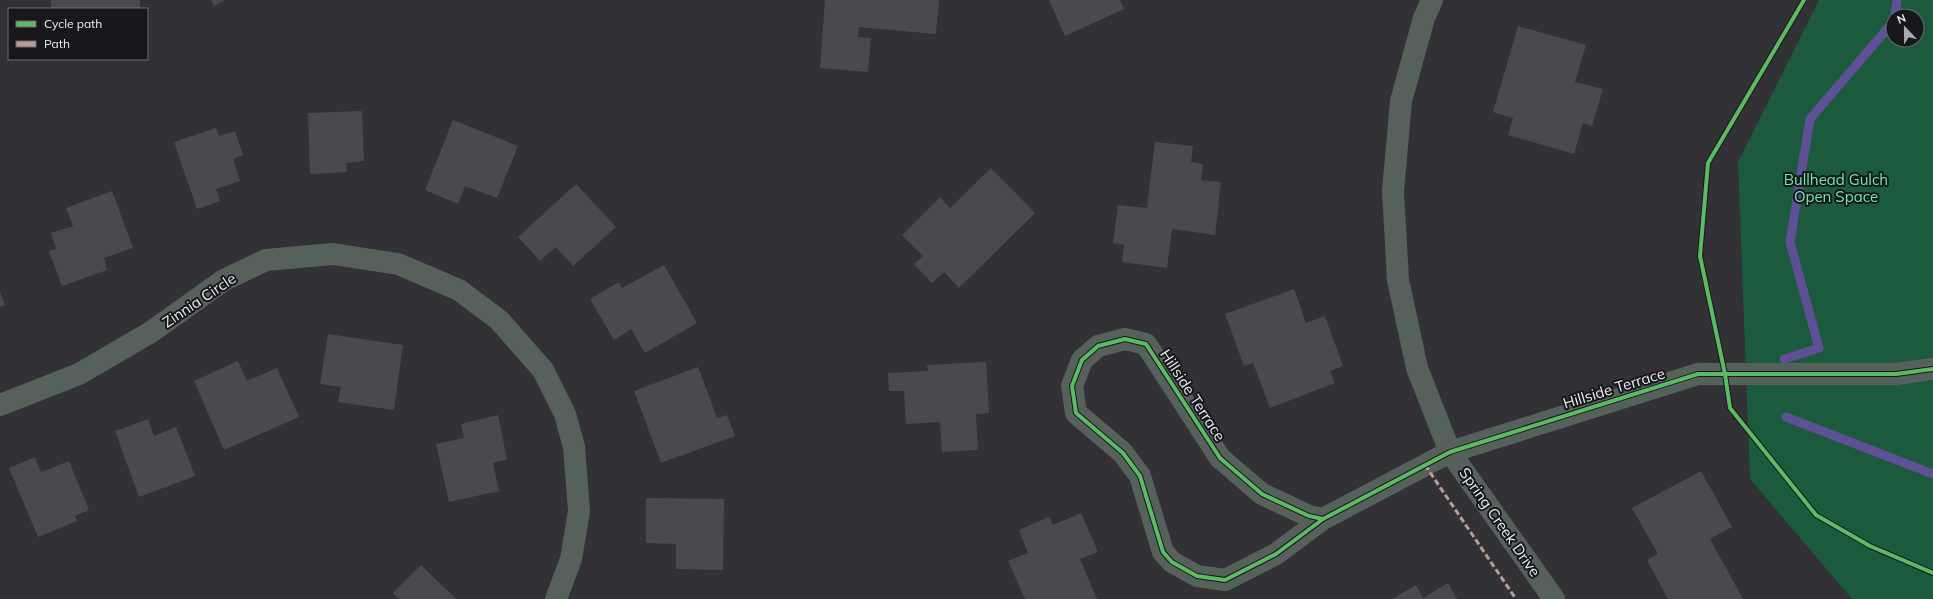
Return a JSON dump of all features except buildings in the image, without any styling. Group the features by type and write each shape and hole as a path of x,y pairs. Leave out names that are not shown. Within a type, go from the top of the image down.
{"street":[{"name":"Spring Creek Drive","path":"1432,0 1424,18 1401,101 1393,191 1398,280 1417,368 1450,452 1554,599"},
{"name":"Zinnia Circle","path":"0,405 79,374 151,332 224,280 266,260 332,254 398,264 459,290 499,320 543,370 564,414 574,447 579,511 571,559 556,599"},
{"name":"Hillside Terrace","path":"1323,519 1309,516 1262,494 1220,458 1191,417 1146,344 1125,340 1098,346 1082,360 1072,386 1076,413 1123,453 1140,476 1163,552 1172,562 1197,576 1224,580 1276,554 1323,519 1450,452 1698,374 1896,374 1933,370"}],"green space":[{"name":"Bullhead Gulch Open Space","path":"1819,0 1933,0 1933,599 1852,599 1750,479 1738,162"}],"waterway":[{"path":"1896,8 1897,0"},
{"path":"1784,359 1819,348 1790,242 1810,119 1885,31"},
{"path":"1786,417 1933,474"}],"marked path":[{"path":"1425,465 1516,599"}],"cycle path":[{"path":"1804,0 1708,163 1700,256 1725,374 1730,408 1816,515 1870,546 1933,573"},
{"path":"1323,519 1309,516 1262,494 1220,458 1146,344 1125,339 1098,346 1082,360 1072,386 1076,413 1123,453 1140,476 1163,552 1172,562 1197,576 1225,580 1276,554 1323,519 1450,452 1698,374 1896,374 1933,369"}]}
